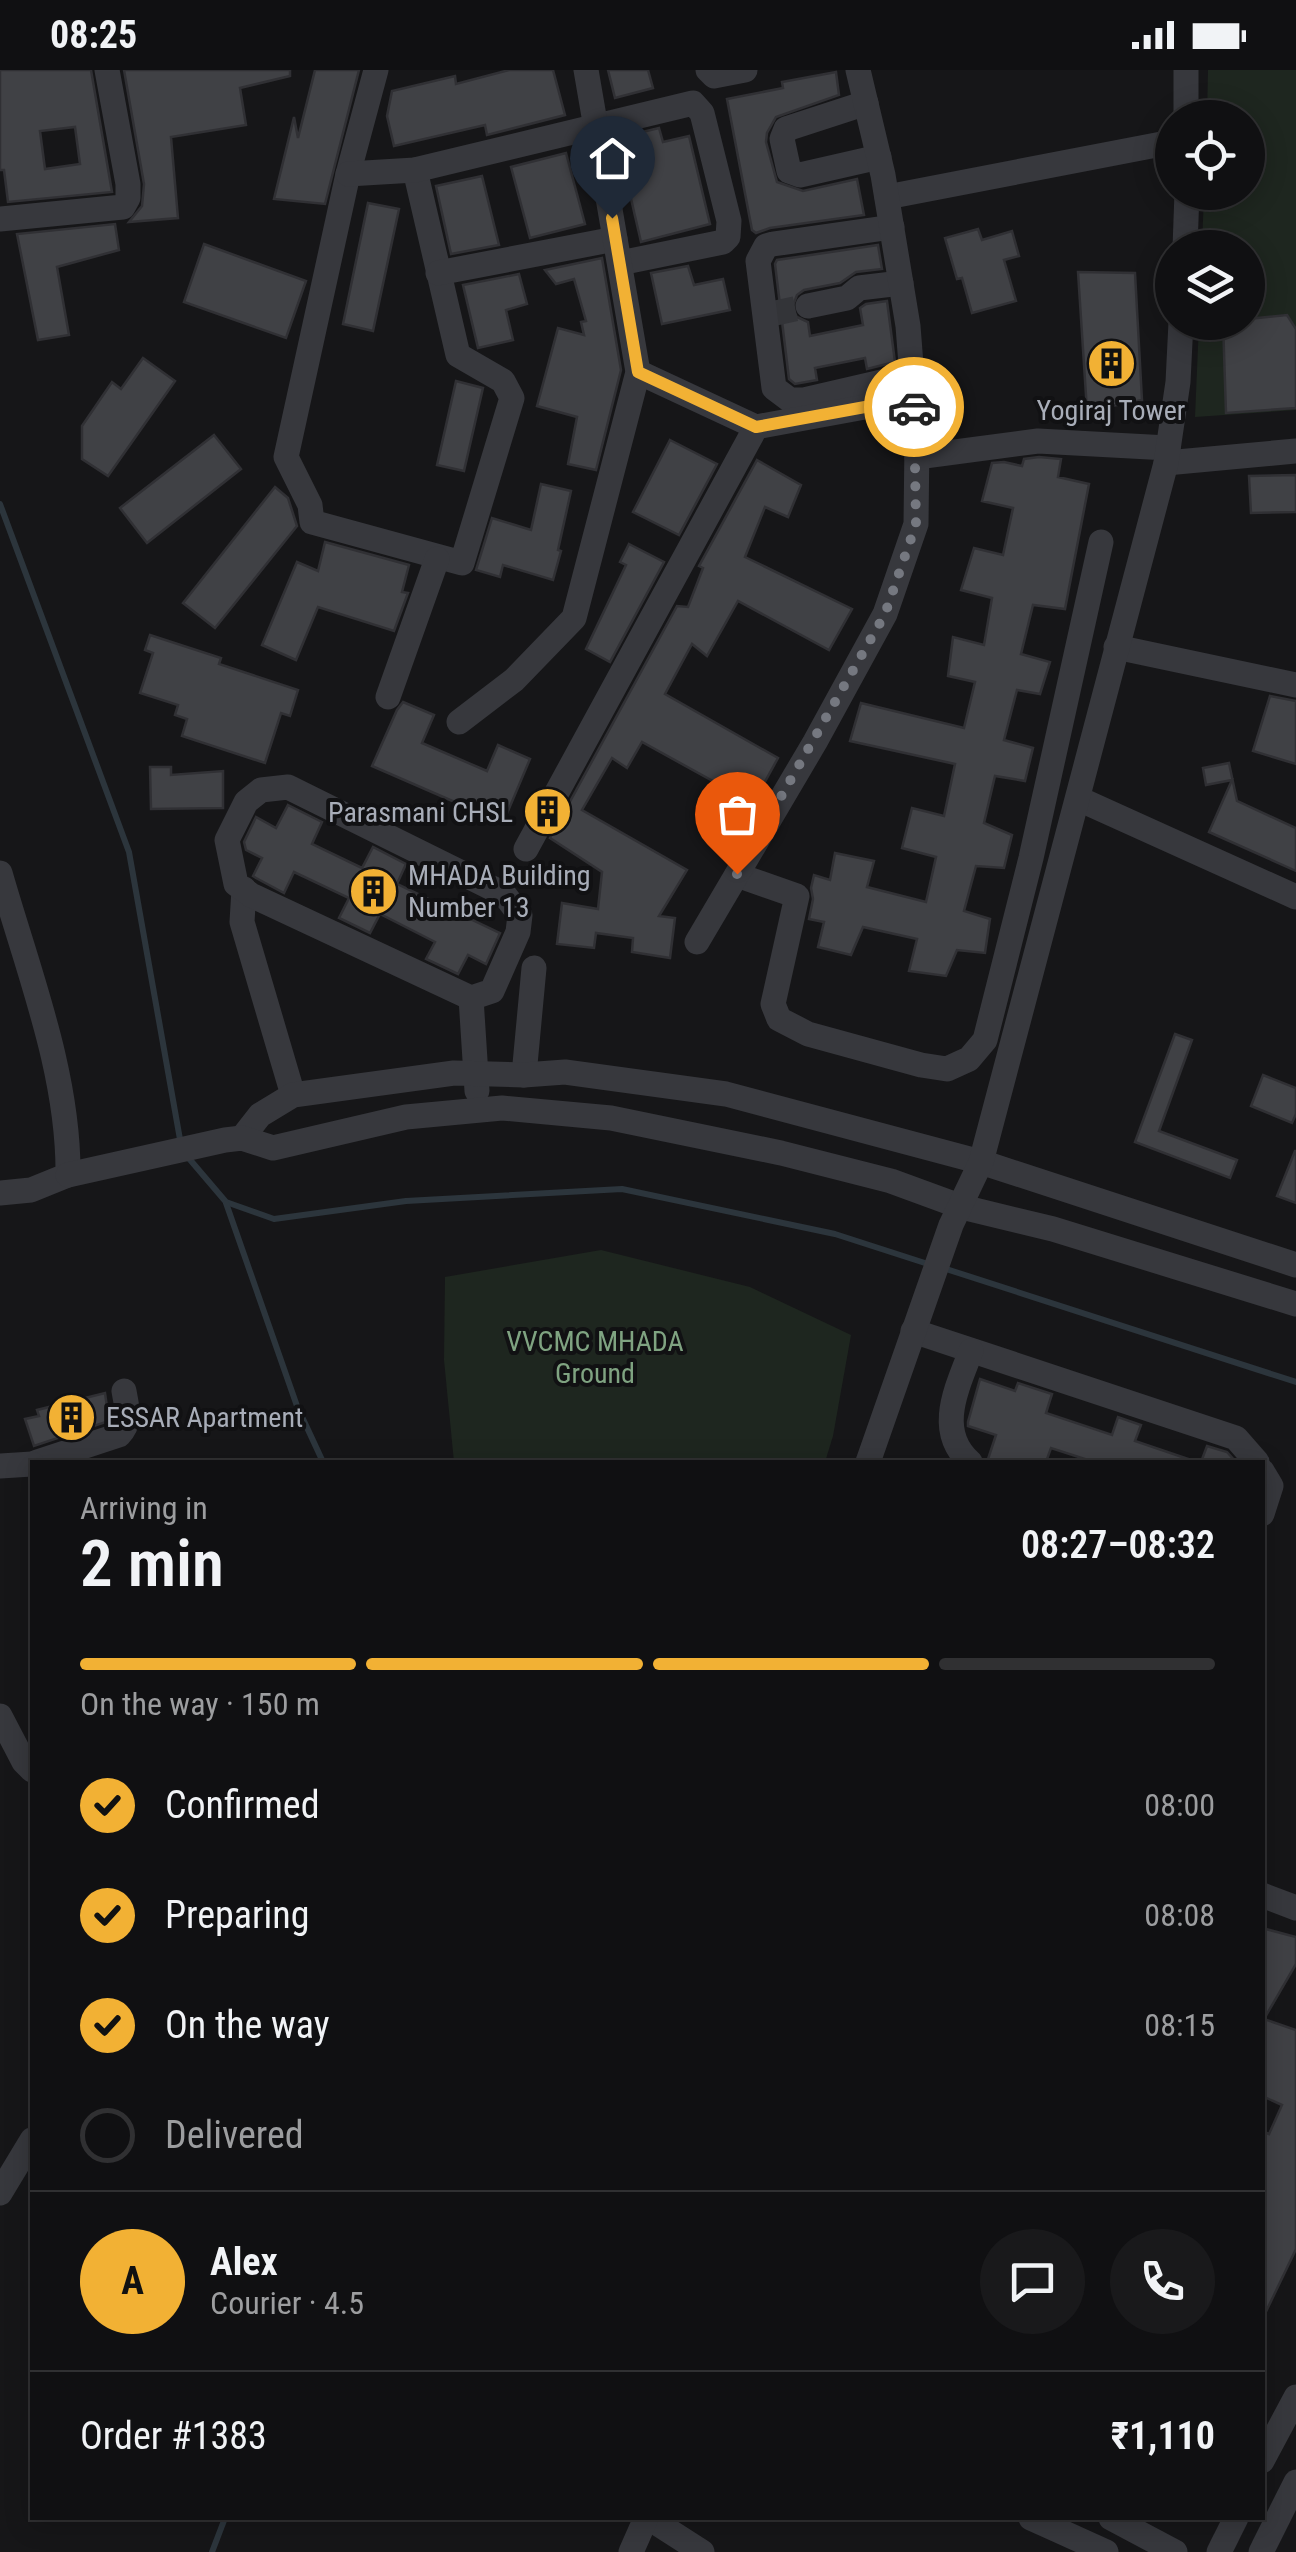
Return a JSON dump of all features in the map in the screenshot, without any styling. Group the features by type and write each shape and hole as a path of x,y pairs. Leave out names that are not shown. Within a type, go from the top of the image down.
{"street":[{"path":"0,219 123,207 128,184 107,70"},
{"path":"376,70 348,174 286,457 310,504 312,522 462,563 512,398 504,381 458,356 415,170"},
{"path":"459,722 514,680 574,618 638,372 586,70"},
{"path":"708,70 714,76 746,70"},
{"path":"697,942 885,614 916,524 917,457 897,283 885,227 887,197 858,70"},
{"path":"1186,70 1186,100"},
{"path":"866,103 786,129 782,139 788,171 800,175 879,157"},
{"path":"348,174 415,170 595,124 694,104 700,107 728,222 728,238 619,259"},
{"path":"887,197 1155,145"},
{"path":"885,227 766,246 758,260 768,314 774,388 790,400 804,400 910,383"},
{"path":"438,273 722,254"},
{"path":"808,306 848,298 859,288 897,283"},
{"path":"869,1460 925,1296 980,1162 1167,455 1180,340"},
{"path":"638,372 756,427 910,383"},
{"path":"526,848 756,427"},
{"path":"917,457 1038,442 1167,455 1296,450"},
{"path":"737,874 796,896 773,1004 779,1019 808,1034 921,1066 947,1069 969,1060 985,1040 990,1022 1101,542"},
{"path":"388,697 437,558"},
{"path":"1116,647 1296,685"},
{"path":"288,786 504,894 520,915 518,932 492,991 472,998 236,884 227,840 246,802 261,790 288,786"},
{"path":"1079,799 1296,897"},
{"path":"0,874 53,1058 68,1138 68,1175"},
{"path":"244,889 242,922 294,1096"},
{"path":"524,1075 534,968"},
{"path":"472,998 478,1110"},
{"path":"234,1139 260,1115 294,1096 454,1073 564,1072 726,1094 980,1162 1296,1266"},
{"path":"0,1193 31,1190 68,1175 234,1139 273,1148 406,1117 502,1108 611,1118 892,1181 956,1216 1052,1228 1296,1304"},
{"path":"912,1331 1236,1438 1255,1460"},
{"path":"968,1460 959,1453 949,1417 971,1350"},
{"path":"44,1460 118,1436 126,1428 129,1416 124,1391"},
{"path":"0,1466 30,1463"},
{"path":"1265,1477 1271,1486 1265,1505"},
{"path":"0,1716 30,1768"},
{"path":"1265,1897 1296,1908"},
{"path":"0,2193 30,2143"},
{"path":"1265,2455 1296,2397"},
{"path":"1260,2552 1296,2484"},
{"path":"631,2552 647,2520"},
{"path":"651,2520 702,2552"},
{"path":"1035,2520 1106,2552"},
{"path":"1115,2520 1175,2552"},
{"path":"1220,2552 1235,2520"}],"green space":[{"path":"1208,70 1296,70 1296,410 1195,417 1198,340 1265,340 1265,230 1203,230 1203,210 1265,210 1265,100 1207,100"},
{"name":"VVCMC MHADA Ground","path":"601,1250 750,1287 851,1335 826,1460 454,1460 444,1360 445,1277"}],"building":[{"path":"0,70 91,70 112,192 8,202 4,170 0,170","holes":["75,127 80,164 45,169 40,131"]},
{"path":"124,70 290,70 290,76 240,88 246,125 171,137 178,218 129,222 142,206 144,184"},
{"path":"315,70 359,70 325,204 274,199 294,117 298,138"},
{"path":"509,70 553,70 565,115 487,135 485,125 394,146 387,116 392,91 455,76 456,84"},
{"path":"608,70 648,70 653,88 615,98"},
{"path":"836,72 839,95 776,117 766,142 777,182 803,191 857,179 864,215 756,233 752,230 727,99 783,88 782,82"},
{"path":"659,128 663,142 689,136 710,224 641,242 617,138"},
{"path":"566,153 585,224 530,238 511,167"},
{"path":"482,176 499,245 451,254 436,186"},
{"path":"368,203 399,209 373,331 343,324"},
{"path":"115,224 119,250 57,267 69,335 38,340 17,234"},
{"path":"978,229 982,240 1012,231 1019,256 1004,260 1016,301 972,313 945,238"},
{"path":"204,244 306,281 286,338 184,302"},
{"path":"878,245 882,269 856,272 840,283 804,290 797,295 792,308 797,317 808,322 810,336 863,325 860,308 887,301 895,362 867,369 865,358 815,368 817,380 795,384 789,379 777,260"},
{"path":"602,258 621,370 596,470 568,464 577,417 537,406 558,328 584,335 581,322 586,321 574,279 556,284 545,270"},
{"path":"688,266 694,285 723,279 730,310 662,324 651,273"},
{"name":"Yogiraj Tower","path":"1078,272 1135,273 1142,400 1087,411"},
{"path":"519,274 527,304 506,310 513,340 478,348 463,285"},
{"path":"1287,315 1296,329 1296,408 1226,413 1224,340 1265,340 1265,317"},
{"path":"143,358 175,381 108,476 82,459 82,426 112,382 121,389"},
{"path":"456,381 483,388 464,471 437,465"},
{"path":"214,435 241,469 147,543 120,508"},
{"path":"670,440 717,464 679,535 633,512"},
{"path":"1024,459 1061,459 1058,477 1089,484 1065,609 1033,605 1021,654 1050,662 1040,694 1017,690 1004,740 1033,748 1025,781 995,776 984,823 1012,835 1004,868 976,866 964,911 990,919 985,953 957,950 946,976 909,971 917,939 863,927 851,955 818,947 824,922 809,919 811,888 814,875 830,880 835,853 874,861 867,887 926,902 936,857 902,848 912,808 944,816 955,764 850,741 861,703 964,728 975,682 948,676 953,637 984,645 992,598 961,590 974,548 1003,555 1013,508 982,501 992,463 1022,466"},
{"path":"757,460 801,485 788,517 765,507 745,557 852,609 829,650 738,601 707,656 692,644 665,694 778,758 755,800 742,792 740,796 642,742 627,768 612,758 582,810 687,870 659,916 675,918 670,958 632,952 633,938 596,933 594,948 557,944 562,903 598,909 602,872 550,838 677,606 688,607 703,568 699,566"},
{"path":"1296,475 1296,512 1251,513 1249,476"},
{"path":"541,484 571,491 553,580 503,565 500,577 476,570 492,518 531,530"},
{"path":"275,487 288,498 297,526 215,628 183,603"},
{"path":"325,542 409,565 402,592 408,593 394,631 318,607 296,660 262,645 297,562 318,571"},
{"path":"629,544 664,562 610,662 586,649 626,565 620,562"},
{"path":"150,635 221,658 219,664 298,690 290,716 281,713 265,763 182,736 187,719 175,715 178,705 140,693 153,653 145,650"},
{"path":"1270,696 1296,701 1296,764 1253,751"},
{"path":"403,702 434,715 422,743 487,771 498,745 530,759 503,823 372,766"},
{"path":"1229,763 1237,801 1296,828 1296,871 1209,832 1232,780 1206,785 1203,768"},
{"path":"150,767 171,767 171,775 223,771 223,808 151,809"},
{"name":"MHADA Building Number 13","path":"288,805 322,822 312,844 362,868 373,847 406,864 397,884 500,933 486,964 468,955 458,974 426,959 435,942 380,914 370,933 339,918 349,898 294,872 284,893 253,876 262,858 246,850 244,842 256,817 276,828"},
{"path":"1175,1034 1192,1040 1159,1131 1237,1160 1230,1178 1135,1142"},
{"path":"1263,1075 1296,1088 1292,1123 1251,1106"},
{"path":"1296,1151 1296,1203 1277,1196"},
{"path":"980,1379 1015,1391 1018,1383 1052,1394 1046,1413 1112,1435 1118,1417 1141,1425 1135,1441 1191,1460 1088,1460 1051,1448 1047,1460 988,1460 996,1435 968,1426"},
{"name":"ESSAR Apartment","path":"105,1393 109,1421 34,1446 25,1419 39,1416 37,1410"},
{"path":"1207,1446 1227,1452 1234,1460 1202,1460"},
{"path":"1265,1929 1296,1937 1296,1964 1265,2017"},
{"path":"1265,2019 1296,2030 1296,2249 1265,2314 1265,2132 1269,2134 1282,2105 1265,2097"}],"waterway":[{"path":"0,504 129,852 181,1145"},
{"path":"186,1155 226,1202 274,1219 406,1201 622,1189 835,1234 928,1264"},
{"path":"226,1203 297,1406 322,1460"},
{"path":"940,1267 1296,1382"},
{"path":"212,2552 224,2520"}],"tunnel":[{"path":"771,314 808,306"}],"way so far":[{"path":"737,874 885,614 916,524 914,407"}],"place":[{"name":"Yogiraj Tower","path":"1111,363"},
{"name":"Parasmani CHSL","path":"548,812"},
{"name":"MHADA Building Number 13","path":"373,891"},
{"name":"ESSAR Apartment","path":"71,1417"}],"route":[{"path":"612,218 638,372 756,427 914,398 914,407"}]}
